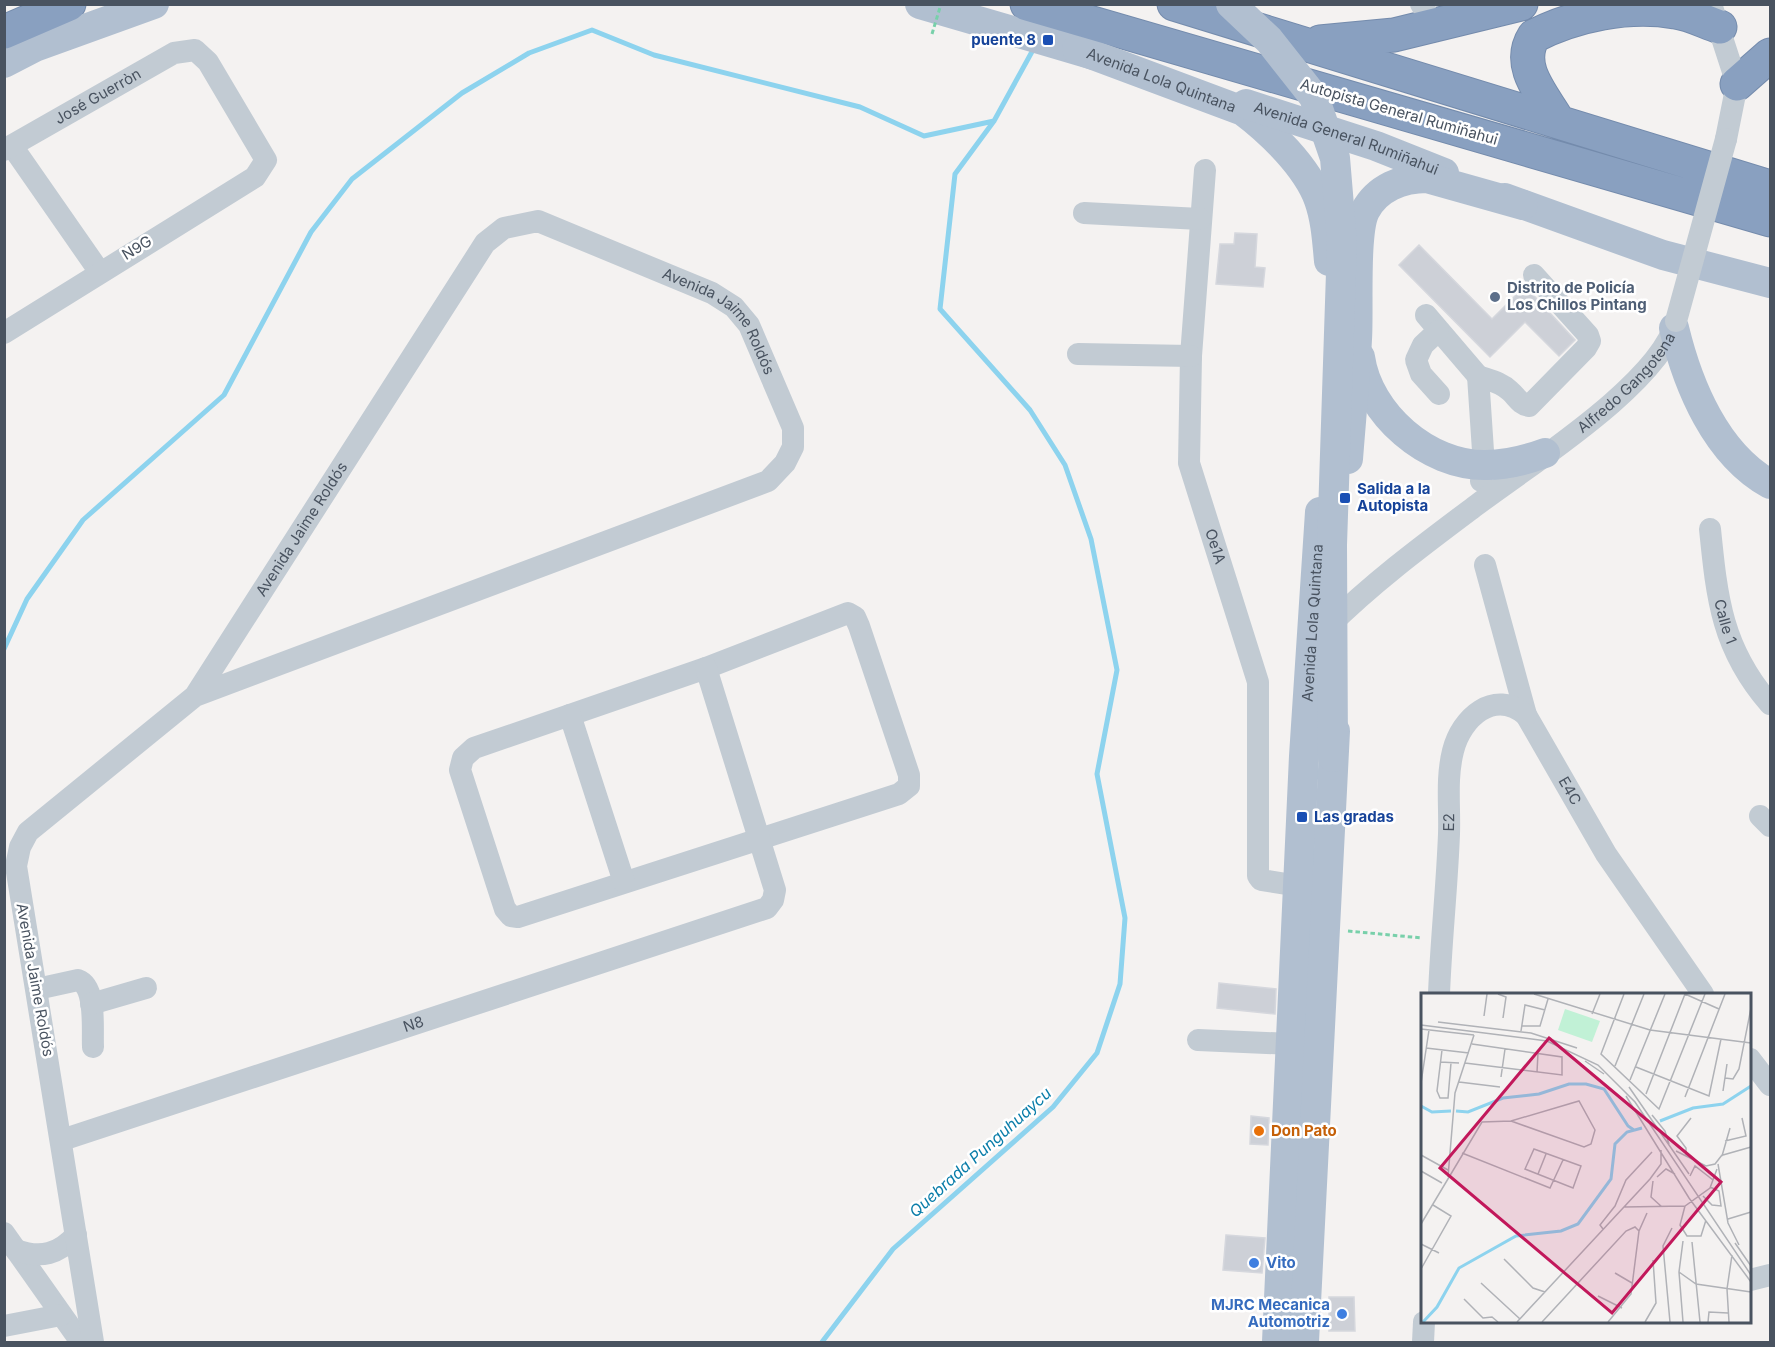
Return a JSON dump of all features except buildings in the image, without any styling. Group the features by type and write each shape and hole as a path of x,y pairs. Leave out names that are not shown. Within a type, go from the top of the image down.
{"highway":[{"path":"4,32 69,4"},
{"path":"1174,4 1770,187"},
{"path":"1307,44 1394,35 1428,15 1521,4"},
{"path":"1558,121 1530,73 1527,49 1534,36 1582,17 1634,10 1715,16"},
{"name":"Autopista General Rumiñahui","path":"1042,21 1770,220"},
{"path":"1737,84 1770,55"},
{"path":"1737,178 1770,180"}],"main road":[{"path":"4,63 63,36 154,4"},
{"name":"Avenida General Rumiñahui","path":"920,4 1042,21 1077,49 1376,146 1523,205 1663,255 1770,283"},
{"name":"Avenida Lola Quintana","path":"1232,4 1269,40 1314,97 1335,158 1342,242 1332,545 1333,757"},
{"name":"Avenida Lola Quintana","path":"1077,49 1243,111 1277,139 1318,198 1325,222 1331,342 1311,643 1277,1342"},
{"name":"Avenida Lola Quintana","path":"1304,1342 1326,929 1345,498 1357,340 1360,231 1365,212 1387,188 1400,181 1427,178 1523,205"},
{"path":"1675,324 1683,365 1714,426 1728,447 1748,469 1770,484"},
{"path":"1357,340 1367,383 1391,420 1425,447 1445,457 1484,466 1507,464 1545,453"}],"street":[{"name":"Alfredo Gangotena","path":"1311,643 1340,615 1475,506 1637,380 1661,352 1675,324 1726,140 1737,84 1715,16"},
{"name":"José Guerròn","path":"8,148 174,53 195,50 208,62 266,160"},
{"path":"8,148 99,272"},
{"name":"N9G","path":"4,333 255,177 266,160"},
{"name":"Oe1A","path":"1205,170 1191,356 1190,472 1258,682 1258,876 1261,880 1299,886"},
{"path":"1084,213 1200,219"},
{"name":"Avenida Jaime Roldós","path":"77,1335 76,1235 16,866 20,847 28,832 195,696 485,243 504,228 538,221 712,293 734,307 749,325 793,428 793,447 785,463 768,481 195,696"},
{"path":"1439,394 1421,374 1416,360 1432,323 1478,376 1497,382 1509,390 1523,405 1529,406 1586,348 1590,341 1588,334 1534,275"},
{"path":"1078,354 1191,356"},
{"path":"1475,506 1484,466 1478,376"},
{"name":"Calle 1","path":"1710,530 1717,598 1731,642 1751,682 1770,704"},
{"name":"E4C","path":"1485,565 1526,715 1606,854 1702,993"},
{"path":"848,613 855,617 859,626 909,775 909,786 899,794 518,917 511,916 505,909 460,770 463,758 474,748 570,715 705,668 848,613"},
{"path":"705,668 761,838"},
{"name":"E2","path":"1439,993 1449,833 1449,778 1453,750 1460,732 1469,719 1492,704 1511,707 1526,715"},
{"path":"570,715 624,882"},
{"name":"N8","path":"62,1140 767,908 773,900 775,890 761,838"},
{"path":"37,989 78,980 88,988 93,1047"},
{"path":"91,1004 146,988"},
{"path":"1198,1040 1291,1044"},
{"path":"1751,1061 1770,1085"},
{"path":"10,1242 42,1255 67,1245 76,1235"},
{"path":"10,1242 77,1335"},
{"path":"1751,1280 1770,1275"},
{"path":"1423,1342 1424,1323"},
{"path":"4,1326 77,1335"}],"path":[{"path":"932,34 941,4"},
{"path":"1326,929 1441,939"}],"waterway":[{"path":"4,649 27,599 83,520 224,395 311,232 352,179 462,93 529,53 592,30 654,55 860,107 924,136 994,121"},
{"name":"Quebrada Punguhuaycu","path":"822,1342 893,1249 1053,1107 1097,1053 1120,984 1125,918 1097,774 1117,670 1091,539 1065,465 1030,410 940,309 955,174 994,121 1034,48"}],"place":[{"name":"puente 8","path":"1048,40"},
{"name":"Distrito de Policía Los Chillos Pintang","path":"1495,297"},
{"name":"Salida a la Autopista","path":"1345,498"},
{"name":"Las gradas","path":"1302,817"},
{"name":"Don Pato","path":"1259,1131"},
{"name":"Vito","path":"1254,1263"},
{"name":"MJRC Mecanica Automotriz","path":"1342,1314"}]}
